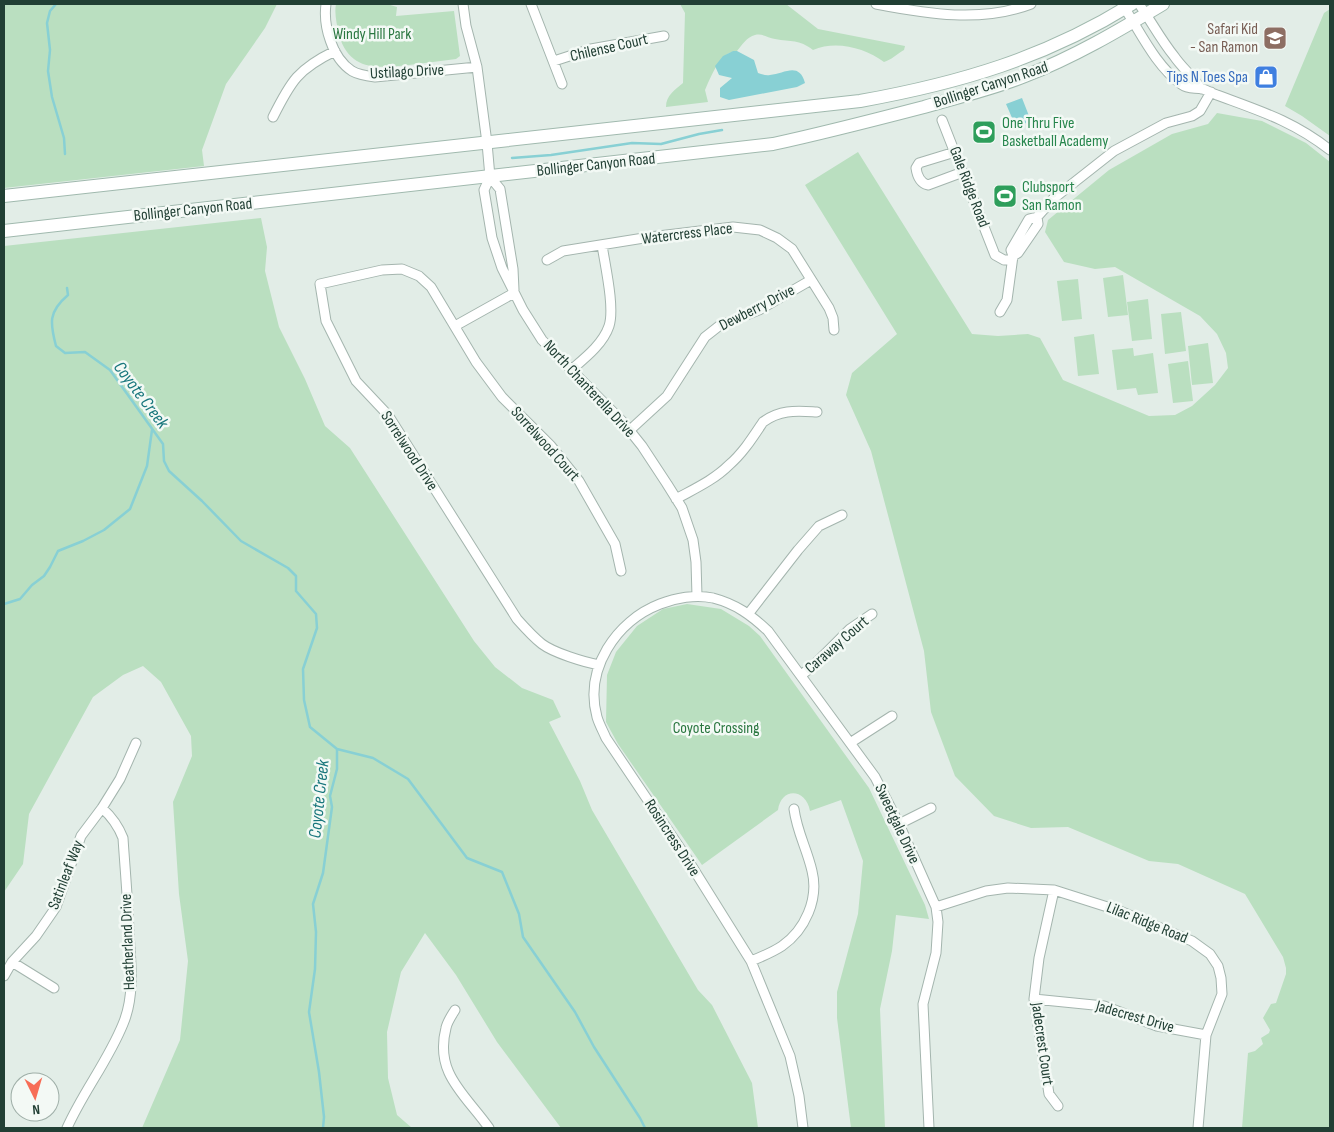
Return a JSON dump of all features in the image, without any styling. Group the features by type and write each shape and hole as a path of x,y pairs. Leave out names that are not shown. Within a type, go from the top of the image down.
{"main road":[{"name":"Bollinger Canyon Road","path":"4,231 773,144 978,92 1024,77 1065,59 1133,21 1143,9 1162,4"},
{"name":"Bollinger Canyon Road","path":"4,196 860,101 982,73 1019,60 1059,44 1126,5"}],"street":[{"name":"Ustilago Drive","path":"326,4 326,20 335,51 345,64 361,74 375,77 477,67"},
{"name":"North Chanterella Drive","path":"463,4 466,26 477,67 487,142 490,177 484,190 492,238 502,268 532,326 553,352 630,430 676,499 686,518 693,540 696,562 696,596"},
{"path":"531,4 562,84"},
{"path":"876,4 920,7 948,15 973,15 998,8 1017,9 1031,4"},
{"path":"1126,5 1133,21 1166,72 1188,89 1201,89 1275,116 1303,130 1330,150"},
{"path":"1143,9 1172,54 1184,70 1196,80 1201,89"},
{"name":"Chilense Court","path":"554,61 591,49 664,36"},
{"path":"273,117 290,85 302,70 335,51"},
{"path":"1000,312 1007,300 1012,258 1018,253 1038,224 1037,217 1053,199 1114,151 1166,123 1192,116 1200,111 1210,92"},
{"name":"Gale Ridge Road","path":"942,120 995,255 1004,260 1012,258"},
{"path":"955,152 919,163 916,168 916,175 924,184 928,185 963,172"},
{"name":"North Chanterella Drive","path":"490,177 500,189 513,269 514,293"},
{"name":"Watercress Place","path":"547,260 564,251 733,226 760,230 777,238 792,249 829,308 833,318 834,330"},
{"path":"571,370 600,342 608,327 610,308 602,245"},
{"name":"Sorrelwood Drive","path":"455,326 431,287 419,276 402,269 382,270 320,284 326,321 356,381 388,415 517,619 544,646 599,666"},
{"name":"Dewberry Drive","path":"630,430 667,396 705,337 719,326 759,310 811,280"},
{"path":"455,326 514,293"},
{"name":"Sorrelwood Court","path":"455,326 476,362 502,397 551,446 580,481 615,544 621,571"},
{"path":"676,499 718,475 738,456 768,418 791,410 817,412"},
{"path":"749,614 819,526 842,515"},
{"name":"Rosincress Drive","path":"696,596 670,600 647,609 627,623 611,641 599,666 594,693 597,717 606,738 751,961 790,1056 799,1096 803,1128"},
{"name":"Sweetgale Drive","path":"696,596 711,598 749,614 768,631 876,777 936,907 938,922 936,953 924,1004 929,1128"},
{"name":"Caraway Court","path":"801,675 812,667 850,629 872,614"},
{"path":"850,743 892,716"},
{"name":"Satinleaf Way","path":"4,976 12,962 36,936 56,908 81,836 102,808 120,779 136,743"},
{"name":"Heatherland Drive","path":"67,1128 76,1107 124,1023 130,1000 131,970 123,838 113,819 102,808"},
{"path":"899,824 930,808"},
{"path":"751,961 782,945 799,929 809,910 814,892 813,873 796,827 794,809"},
{"name":"Lilac Ridge Road","path":"936,907 986,891 1008,888 1054,890 1120,911 1192,941 1210,954 1218,966 1222,994 1206,1035 1198,1128"},
{"name":"Jadecrest Court","path":"1054,890 1039,958 1034,999 1049,1094 1058,1106"},
{"path":"12,962 54,988"},
{"name":"Jadecrest Drive","path":"1034,999 1104,1006 1157,1026 1206,1035"},
{"path":"455,1010 446,1027 443,1055 449,1076 488,1128"}],"green space":[{"path":"4,4 277,4 265,28 226,84 202,150 204,166 4,188"},
{"name":"Windy Hill Park","path":"336,4 387,4 397,7 396,16 454,11 460,56 456,59 387,67 376,67 358,62 350,56 339,35"},
{"path":"680,4 786,4 818,29 905,46 904,50 884,62 859,49 850,47 831,46 813,50 799,42 755,35 747,39 737,51 731,52 721,60 705,90 708,102 666,107 669,96 683,83 685,13"},
{"path":"1330,9 1330,136 1285,106 1324,13"},
{"path":"1217,113 1262,121 1306,143 1330,162 1330,1128 1242,1128 1248,1053 1255,1051 1263,1044 1261,1038 1269,1033 1270,1030 1263,1018 1271,1004 1276,1003 1286,974 1283,957 1245,894 1178,864 1149,861 1068,827 1031,828 994,816 955,776 931,712 924,651 871,451 846,395 852,373 897,334 805,185 858,152 972,334 998,336 1028,334 1040,338 1063,380 1149,416 1175,415 1192,406 1215,385 1228,368 1226,353 1217,334 1200,316 1115,267 1095,269 1064,262 1045,232 1048,220 1109,170 1172,134 1208,124"},
{"path":"261,218 267,247 265,271 279,327 305,379 325,426 350,448 474,641 495,667 522,688 553,700 561,717 549,722 580,781 592,810 698,990 712,1005 752,1083 758,1128 561,1128 497,1042 456,975 425,933 401,972 387,1032 388,1078 397,1115 412,1128 142,1128 180,1040 188,961 179,894 173,802 192,756 191,736 161,682 143,666 123,675 93,697 29,814 23,864 4,892 4,246"},
{"path":"1123,275 1128,315 1108,317 1103,278"},
{"path":"1078,279 1082,319 1062,321 1057,281"},
{"path":"1148,299 1152,339 1132,341 1127,302"},
{"path":"1181,312 1186,351 1165,354 1161,314"},
{"path":"1094,334 1099,374 1078,376 1074,337"},
{"path":"1208,343 1213,383 1192,385 1188,346"},
{"path":"1133,348 1134,356 1153,353 1158,393 1138,395 1136,388 1117,390 1112,350"},
{"path":"1188,361 1193,401 1173,403 1168,364"},
{"name":"Coyote Crossing","path":"687,604 721,609 749,626 760,636 869,788 925,905 929,919 896,915 892,951 880,1009 885,1128 851,1128 837,1018 837,992 858,914 863,861 841,800 810,811 808,803 804,798 794,793 788,794 780,802 778,810 702,865 618,744 606,722 607,675 616,652 637,626 663,609"}],"water":[{"path":"737,51 754,60 758,73 768,75 791,70 799,72 805,83 797,87 729,100 720,97 720,88 732,78 719,75 715,66 723,56"},
{"path":"1022,98 1031,121 1016,127 1006,104"}],"waterway":[{"name":"Coyote Creek","path":"56,4 50,11 47,23 50,50 48,71 52,97 64,138 65,154"},
{"path":"512,158 551,155 632,143 661,144 722,130"},
{"name":"Coyote Creek","path":"67,288 68,295 61,301 52,318 56,346 65,353 85,352 110,370 163,444 164,461 169,471 241,541 288,568 296,576 296,591 316,614 317,628 303,669 304,700 310,727 337,749 373,758 408,779 467,858 502,872 519,914 523,937 575,1012 594,1047 645,1128"},
{"path":"4,604 20,599 32,585 44,576 58,551 104,530 130,509 147,466 152,430"},
{"name":"Coyote Creek","path":"323,1128 324,1117 319,1072 309,1012 315,969 316,932 313,904 323,873 332,807 330,796 337,769 337,749"}],"place":[{"name":"Safari Kid - San Ramon","path":"1275,38"},
{"name":"Tips N Toes Spa","path":"1266,77"},
{"name":"One Thru Five Basketball Academy","path":"984,132"},
{"name":"Clubsport San Ramon","path":"1005,196"}]}
